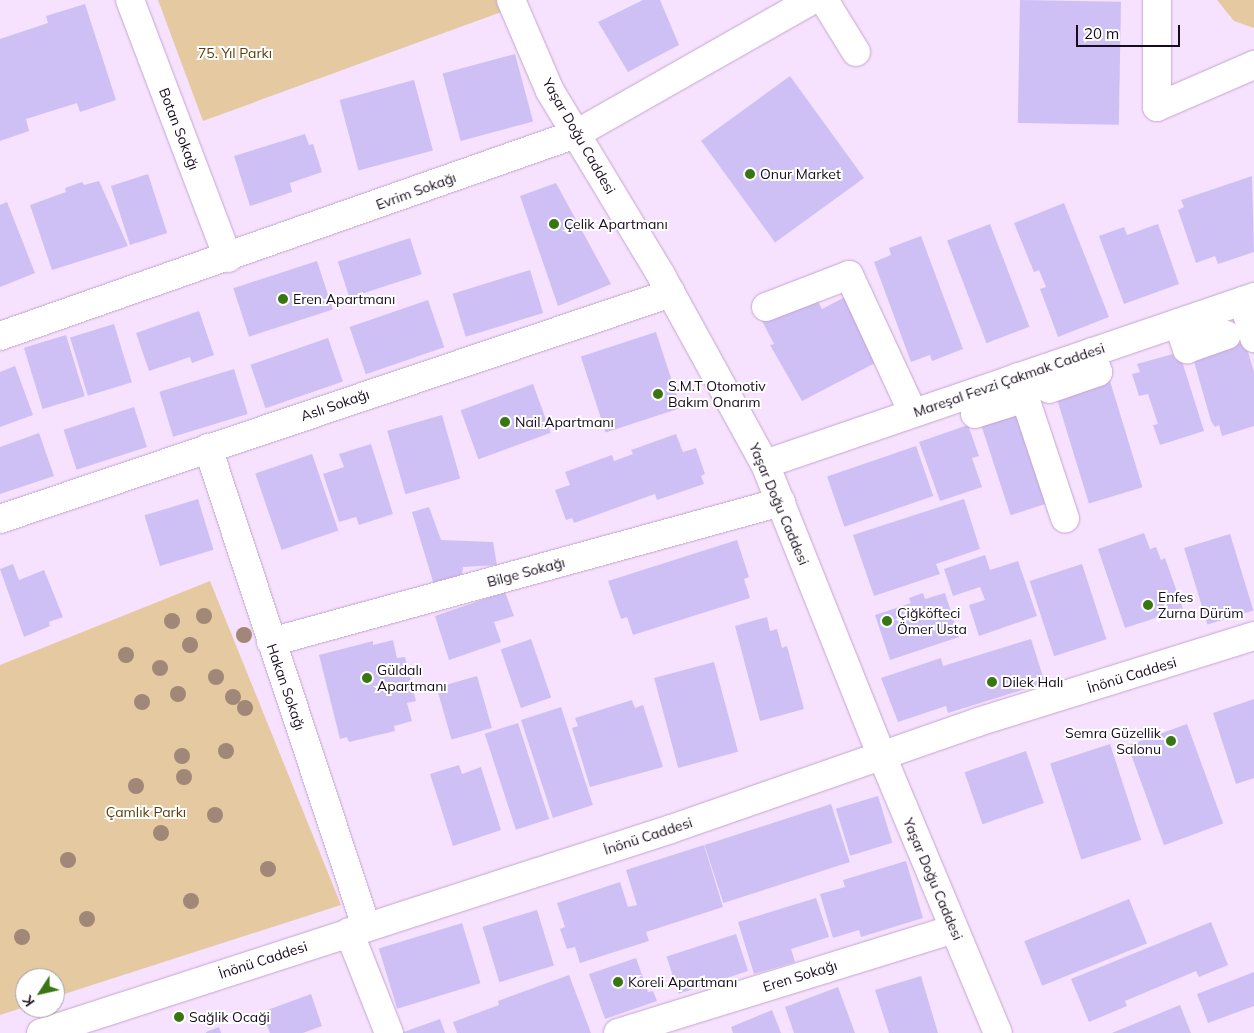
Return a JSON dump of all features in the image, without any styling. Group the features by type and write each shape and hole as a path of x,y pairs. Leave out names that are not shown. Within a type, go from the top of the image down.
{"street":[{"name":"Botan Sokağı","path":"130,0 228,258"},
{"name":"Yaşar Doğu Caddesi","path":"511,0 550,91 671,293 765,464 882,756 998,1033"},
{"name":"Evrim Sokağı","path":"0,336 228,258 576,134 812,0"},
{"path":"824,0 856,52"},
{"path":"1158,0 1157,107 1254,65"},
{"path":"766,307 849,275 914,413"},
{"name":"Aslı Sokağı","path":"0,519 671,293"},
{"path":"1248,299 1254,338"},
{"name":"Mareşal Fevzi Çakmak Caddesi","path":"765,464 914,413 1030,388 1091,352 1248,299"},
{"path":"1178,323 1187,348 1227,335"},
{"path":"975,414 1030,388 1065,518"},
{"name":"Hakan Sokağı","path":"208,448 271,642 389,1033"},
{"name":"Bilge Sokağı","path":"271,642 781,502"},
{"name":"İnönü Caddesi","path":"41,1033 671,828 978,722 1254,636"},
{"name":"Eren Sokağı","path":"618,1033 953,928"}],"green space":[{"name":"75. Yıl Parkı","path":"158,0 498,0 504,11 203,121"},
{"path":"1217,0 1254,0 1254,28 1234,21"},
{"name":"Çamlık Parkı","path":"210,581 341,905 65,994 65,968 15,968 15,1010 0,1015 0,665"}],"building":[{"path":"643,0 660,0 679,45 628,72 598,22"},
{"path":"1020,0 1121,2 1119,125 1018,123"},
{"path":"85,4 116,100 80,112 77,103 26,119 29,131 0,141 0,39 48,23 46,16"},
{"path":"515,54 533,122 461,141 443,73"},
{"path":"790,76 864,178 775,243 701,141"},
{"path":"414,80 433,151 359,170 340,100"},
{"path":"305,134 309,145 313,144 322,172 290,183 292,192 250,206 234,156"},
{"path":"148,174 167,233 130,245 111,186"},
{"path":"1252,176 1254,252 1218,264 1215,256 1196,263 1178,210 1184,207 1181,200"},
{"path":"99,181 128,246 52,270 30,205 66,192 65,188 82,182 84,185"},
{"name":"Çelik Apartmanı","path":"556,183 611,284 558,306 520,196"},
{"path":"7,202 35,273 0,287 0,205"},
{"path":"1064,203 1109,317 1058,337 1040,289 1046,287 1039,270 1034,272 1014,223"},
{"path":"990,224 1029,327 986,343 947,240"},
{"path":"1158,224 1179,284 1124,304 1099,236 1124,227 1127,235"},
{"path":"921,236 963,349 932,361 930,355 911,362 874,262 891,255 889,248"},
{"path":"410,238 422,274 349,298 338,261"},
{"name":"Eren Apartmanı","path":"317,261 333,310 249,337 233,288"},
{"path":"530,270 543,313 466,337 453,294"},
{"path":"813,292 822,309 845,297 877,362 802,401 770,345 774,344 761,319"},
{"path":"428,300 444,347 366,374 350,327"},
{"path":"199,311 214,355 192,363 190,357 149,371 136,333"},
{"path":"114,324 132,382 88,396 70,337"},
{"path":"656,332 681,408 606,432 581,356"},
{"path":"66,335 85,396 43,409 24,348"},
{"path":"328,338 343,381 265,408 250,365"},
{"path":"1245,342 1254,372 1254,426 1222,436 1219,425 1215,427 1211,421 1193,358"},
{"path":"1173,354 1175,359 1181,358 1204,431 1160,445 1153,425 1158,424 1148,394 1139,396 1132,374 1140,372 1137,364"},
{"path":"15,366 33,415 0,427 0,372"},
{"path":"234,369 248,414 173,437 159,392"},
{"path":"1110,381 1142,487 1089,504 1056,397"},
{"name":"Nail Apartmanı","path":"533,384 551,433 478,459 461,410"},
{"path":"134,407 147,447 77,470 64,430"},
{"path":"1024,411 1053,501 1011,515 981,425"},
{"path":"442,415 460,478 405,494 387,431"},
{"path":"968,425 979,456 972,458 982,487 940,501 919,442"},
{"path":"39,433 54,476 0,494 0,447"},
{"path":"676,434 683,452 696,448 705,474 701,476 704,484 657,500 655,494 574,523 572,518 566,520 555,490 570,485 565,472 612,455 614,461 633,454 631,450"},
{"path":"371,444 393,514 359,525 356,517 339,522 323,474 344,467 339,454"},
{"path":"916,446 933,496 844,527 827,477"},
{"path":"312,454 338,531 282,550 255,474"},
{"path":"198,499 213,550 160,566 144,515"},
{"path":"964,499 980,549 936,564 940,574 874,596 853,535"},
{"path":"429,507 441,540 493,542 497,565 463,567 461,583 434,585 412,512"},
{"path":"1144,533 1150,549 1156,547 1161,560 1165,558 1183,609 1125,628 1098,549"},
{"path":"1230,534 1253,611 1207,625 1184,548"},
{"path":"737,540 749,577 744,579 750,598 633,635 627,617 621,619 608,581"},
{"path":"985,555 990,570 1018,561 1037,616 979,636 969,605 985,600 980,587 953,596 944,569"},
{"path":"13,564 19,580 44,570 63,617 49,622 50,626 24,637 0,569"},
{"path":"1082,564 1106,639 1054,656 1030,581"},
{"path":"505,592 514,616 494,622 501,642 449,660 435,616"},
{"path":"923,593 925,599 945,593 959,637 890,660 875,615 911,603 909,598"},
{"path":"767,617 770,631 777,629 782,648 787,646 804,709 760,721 735,626"},
{"path":"531,639 551,698 521,708 501,649"},
{"path":"1031,639 1045,683 948,713 946,706 898,722 881,678 941,658 943,666"},
{"name":"Güldalı Apartmanı","path":"393,640 397,658 405,657 416,701 407,703 412,721 394,726 395,731 349,742 347,737 340,739 319,655 373,641 373,645"},
{"path":"714,662 738,752 678,768 654,678"},
{"path":"477,676 492,728 452,739 437,688"},
{"path":"1254,699 1254,778 1236,784 1213,713"},
{"path":"632,700 635,708 643,705 663,767 590,787 572,728 578,726 575,718"},
{"path":"561,707 593,805 553,818 521,720"},
{"path":"518,723 549,819 516,830 485,734"},
{"path":"1187,724 1223,824 1164,845 1128,746"},
{"path":"1110,744 1141,840 1081,860 1050,763"},
{"path":"1026,751 1044,803 982,824 965,772"},
{"path":"459,765 462,774 481,767 501,830 453,846 430,774"},
{"path":"878,796 892,843 850,856 836,809"},
{"path":"831,804 850,862 723,903 705,845"},
{"path":"704,845 723,907 646,932 649,941 580,963 575,947 567,949 560,929 565,927 557,903 620,882 628,907 637,905 626,870"},
{"path":"906,861 923,918 861,937 859,930 833,938 820,894 845,887 843,880"},
{"path":"816,898 829,937 791,949 795,962 754,974 738,922"},
{"path":"1129,899 1147,944 1042,986 1024,941"},
{"path":"537,910 554,965 499,982 482,927"},
{"path":"1211,922 1228,965 1199,977 1196,971 1125,1001 1127,1006 1089,1022 1071,979"},
{"path":"462,923 480,983 397,1009 379,948"},
{"path":"736,934 748,971 679,994 667,957"},
{"name":"Koreli Apartmanı","path":"636,958 648,992 653,991 657,1001 605,1019 589,974"},
{"path":"1254,972 1254,1006 1208,1023 1197,994"},
{"path":"569,975 591,1033 457,1033 453,1022 499,1005 498,1001"},
{"path":"921,976 938,1033 889,1033 875,990"},
{"path":"838,987 855,1033 794,1033 785,1007"},
{"path":"311,994 322,1026 303,1033 270,1033 262,1012"},
{"path":"1180,1005 1191,1033 1112,1033"},
{"path":"772,1010 781,1033 733,1033 731,1027"},
{"path":"440,1019 445,1033 401,1033"},
{"path":"219,1027 221,1033 206,1033 206,1032"}],"place":[{"name":"Onur Market","path":"750,174"},
{"name":"Çelik Apartmanı","path":"554,224"},
{"name":"Eren Apartmanı","path":"283,299"},
{"name":"S.M.T Otomotiv Bakım Onarım","path":"658,394"},
{"name":"Nail Apartmanı","path":"505,422"},
{"name":"Enfes Zurna Dürüm","path":"1148,605"},
{"name":"Çiğköfteci Ömer Usta","path":"887,621"},
{"name":"Güldalı Apartmanı","path":"367,678"},
{"name":"Dilek Halı","path":"992,682"},
{"name":"Semra Güzellik Salonu","path":"1171,741"},
{"name":"Koreli Apartmanı","path":"618,982"},
{"name":"Sağlik Ocaği","path":"179,1017"}]}
